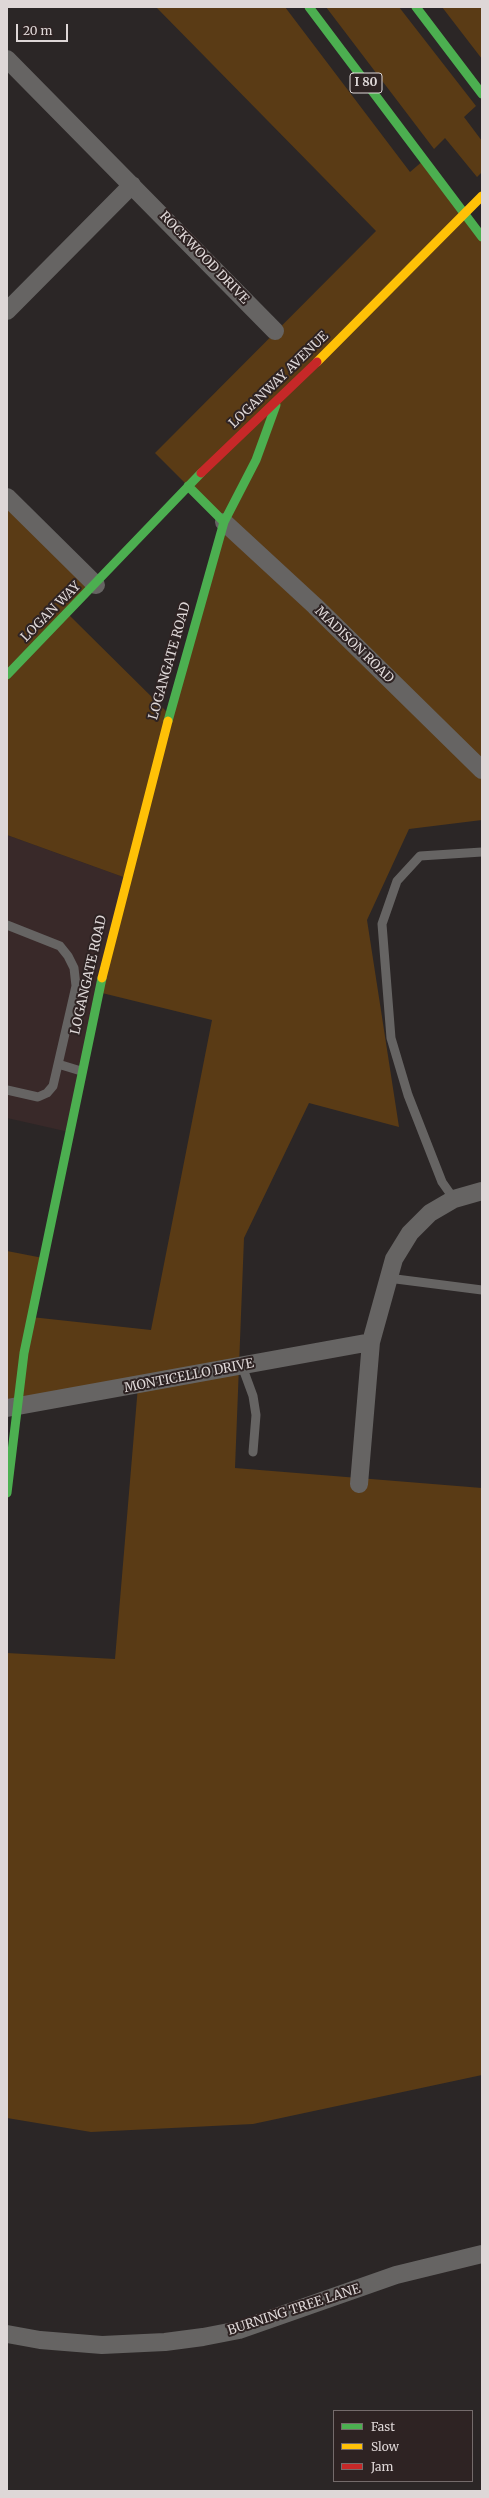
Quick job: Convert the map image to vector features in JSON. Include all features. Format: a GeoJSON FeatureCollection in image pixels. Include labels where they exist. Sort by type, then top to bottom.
{"type":"FeatureCollection","features":[{"type":"Feature","properties":{"kind":"main road","name":"I 80"},"geometry":{"type":"LineString","coordinates":[[309,7],[482,236]]}},
{"type":"Feature","properties":{"kind":"main road"},"geometry":{"type":"LineString","coordinates":[[416,7],[482,94]]}},
{"type":"Feature","properties":{"kind":"main road","name":"LOGANWAY AVENUE"},"geometry":{"type":"LineString","coordinates":[[96,585],[188,486],[278,399],[482,196]]}},
{"type":"Feature","properties":{"kind":"main road","name":"LOGANGATE ROAD"},"geometry":{"type":"LineString","coordinates":[[7,1493],[12,1407],[81,1071],[112,932],[157,758],[224,522],[256,460],[278,399]]}},
{"type":"Feature","properties":{"kind":"main road"},"geometry":{"type":"LineString","coordinates":[[188,486],[224,522]]}},
{"type":"Feature","properties":{"kind":"main road","name":"LOGAN WAY"},"geometry":{"type":"LineString","coordinates":[[7,675],[96,585]]}},
{"type":"Feature","properties":{"kind":"street","name":"ROCKWOOD DRIVE"},"geometry":{"type":"LineString","coordinates":[[7,59],[275,331]]}},
{"type":"Feature","properties":{"kind":"street"},"geometry":{"type":"LineString","coordinates":[[7,311],[132,185]]}},
{"type":"Feature","properties":{"kind":"street"},"geometry":{"type":"LineString","coordinates":[[7,497],[96,585]]}},
{"type":"Feature","properties":{"kind":"street","name":"MADISON ROAD"},"geometry":{"type":"LineString","coordinates":[[224,522],[315,606],[482,770]]}},
{"type":"Feature","properties":{"kind":"street"},"geometry":{"type":"LineString","coordinates":[[359,1484],[371,1342],[394,1259],[410,1232],[430,1213],[454,1199],[482,1191]]}},
{"type":"Feature","properties":{"kind":"street","name":"MONTICELLO DRIVE"},"geometry":{"type":"LineString","coordinates":[[12,1407],[371,1342]]}},
{"type":"Feature","properties":{"kind":"street","name":"BURNING TREE LANE"},"geometry":{"type":"LineString","coordinates":[[7,2334],[40,2340],[102,2345],[165,2342],[203,2337],[239,2330],[396,2275],[482,2254]]}},
{"type":"Feature","properties":{"kind":"lane"},"geometry":{"type":"LineString","coordinates":[[454,1199],[442,1182],[408,1095],[391,1038],[382,924],[397,881],[420,856],[482,852]]}},
{"type":"Feature","properties":{"kind":"lane"},"geometry":{"type":"LineString","coordinates":[[7,925],[60,946],[68,956],[74,968],[76,986],[53,1086],[47,1093],[38,1097],[7,1090]]}},
{"type":"Feature","properties":{"kind":"lane"},"geometry":{"type":"LineString","coordinates":[[58,1064],[81,1071]]}},
{"type":"Feature","properties":{"kind":"lane"},"geometry":{"type":"LineString","coordinates":[[388,1278],[482,1290]]}},
{"type":"Feature","properties":{"kind":"lane"},"geometry":{"type":"LineString","coordinates":[[242,1366],[253,1396],[256,1415],[252,1452]]}},
{"type":"Feature","properties":{"kind":"shaded area"},"geometry":{"type":"Polygon","coordinates":[[[156,7],[285,7],[410,172],[424,160],[482,237],[482,820],[409,829],[367,920],[399,1127],[309,1103],[244,1238],[235,1468],[482,1488],[482,2075],[253,2124],[91,2132],[7,2118],[7,1653],[115,1659],[138,1386],[7,1408],[7,1251],[43,1258],[31,1317],[151,1330],[212,1020],[98,992],[126,878],[7,835],[7,497],[96,585],[68,614],[169,714],[224,522],[155,453],[376,231],[156,7]]]}},
{"type":"Feature","properties":{"kind":"shaded area"},"geometry":{"type":"Polygon","coordinates":[[[326,7],[399,7],[476,106],[464,117],[482,141],[482,172],[477,177],[445,138],[434,149],[326,7]]]}},
{"type":"Feature","properties":{"kind":"shaded area"},"geometry":{"type":"Polygon","coordinates":[[[442,7],[482,7],[482,59],[442,7]]]}},
{"type":"Feature","properties":{"kind":"shaded area"},"geometry":{"type":"Polygon","coordinates":[[[7,835],[126,878],[69,1132],[7,1118],[7,835]]]}},
{"type":"Feature","properties":{"kind":"traffic: fast"},"geometry":{"type":"LineString","coordinates":[[309,7],[482,237]]}},
{"type":"Feature","properties":{"kind":"traffic: fast"},"geometry":{"type":"LineString","coordinates":[[416,7],[482,94]]}},
{"type":"Feature","properties":{"kind":"traffic: fast"},"geometry":{"type":"LineString","coordinates":[[224,522],[256,460],[276,405]]}},
{"type":"Feature","properties":{"kind":"traffic: fast"},"geometry":{"type":"LineString","coordinates":[[7,675],[201,473]]}},
{"type":"Feature","properties":{"kind":"traffic: fast"},"geometry":{"type":"LineString","coordinates":[[168,721],[224,522],[188,486]]}},
{"type":"Feature","properties":{"kind":"traffic: fast"},"geometry":{"type":"LineString","coordinates":[[7,1493],[24,1353],[102,978]]}},
{"type":"Feature","properties":{"kind":"traffic: slow"},"geometry":{"type":"LineString","coordinates":[[317,362],[482,196]]}},
{"type":"Feature","properties":{"kind":"traffic: slow"},"geometry":{"type":"LineString","coordinates":[[102,978],[168,721]]}},
{"type":"Feature","properties":{"kind":"traffic: jam"},"geometry":{"type":"LineString","coordinates":[[201,473],[317,362]]}}]}
